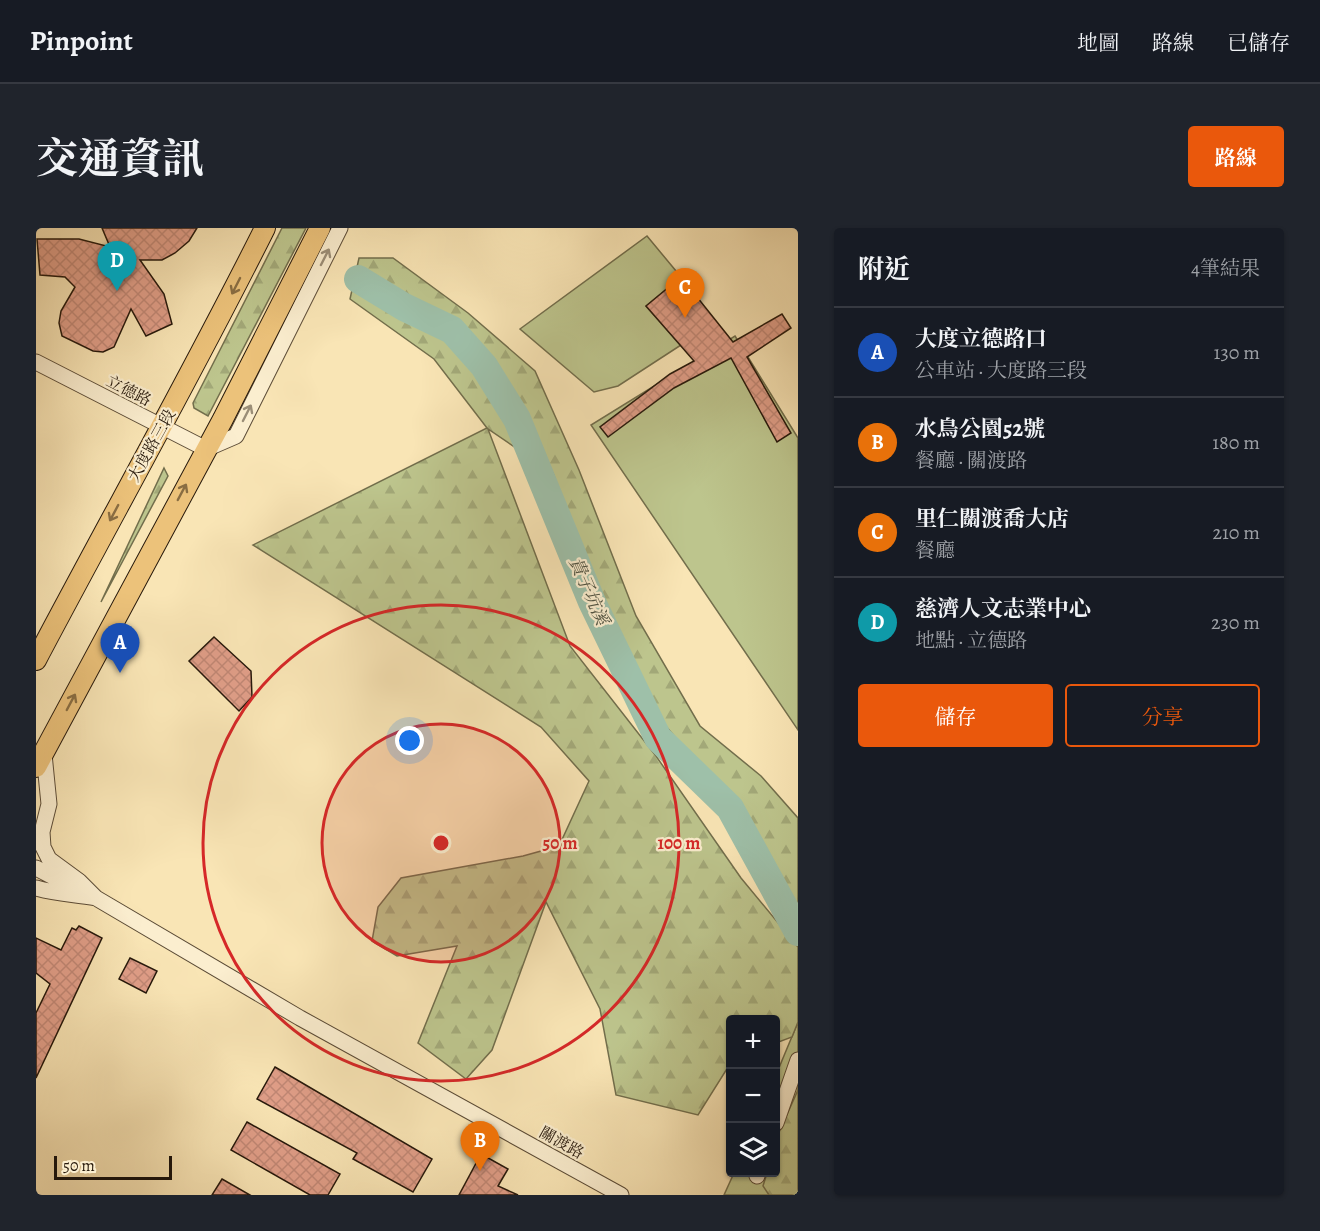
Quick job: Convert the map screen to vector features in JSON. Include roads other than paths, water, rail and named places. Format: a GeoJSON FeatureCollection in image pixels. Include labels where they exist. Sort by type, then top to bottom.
{"type":"FeatureCollection","features":[{"type":"Feature","properties":{"kind":"main road"},"geometry":{"type":"LineString","coordinates":[[40,760],[206,449],[304,280],[320,228]]}},
{"type":"Feature","properties":{"kind":"main road","name":"大度路三段"},"geometry":{"type":"LineString","coordinates":[[36,660],[161,426],[188,381],[263,231]]}},
{"type":"Feature","properties":{"kind":"street"},"geometry":{"type":"LineString","coordinates":[[304,280],[340,228]]}},
{"type":"Feature","properties":{"kind":"street","name":"立德路"},"geometry":{"type":"LineString","coordinates":[[36,362],[206,449]]}},
{"type":"Feature","properties":{"kind":"street"},"geometry":{"type":"LineString","coordinates":[[40,760],[49,804],[42,832],[43,847],[49,859],[79,880],[96,898]]}},
{"type":"Feature","properties":{"kind":"street"},"geometry":{"type":"LineString","coordinates":[[36,868],[63,882],[70,893]]}},
{"type":"Feature","properties":{"kind":"street"},"geometry":{"type":"LineString","coordinates":[[36,888],[55,894],[70,893],[96,898]]}},
{"type":"Feature","properties":{"kind":"street","name":"關渡路"},"geometry":{"type":"LineString","coordinates":[[96,898],[300,1018],[621,1195]]}},
{"type":"Feature","properties":{"kind":"street"},"geometry":{"type":"LineString","coordinates":[[780,1111],[798,1060]]}},
{"type":"Feature","properties":{"kind":"waterway","name":"貴子坑溪"},"geometry":{"type":"LineString","coordinates":[[358,279],[404,307],[452,330],[484,366],[517,419],[592,602],[658,738],[730,808],[798,932]]}},
{"type":"Feature","properties":{"kind":"place","name":"慈濟人文志業中心"},"geometry":{"type":"Point","coordinates":[117,291]}},
{"type":"Feature","properties":{"kind":"place","name":"里仁關渡喬大店"},"geometry":{"type":"Point","coordinates":[685,318]}},
{"type":"Feature","properties":{"kind":"place","name":"大度立德路口"},"geometry":{"type":"Point","coordinates":[120,673]}},
{"type":"Feature","properties":{"kind":"place","name":"水鳥公園52號"},"geometry":{"type":"Point","coordinates":[480,1171]}}]}
